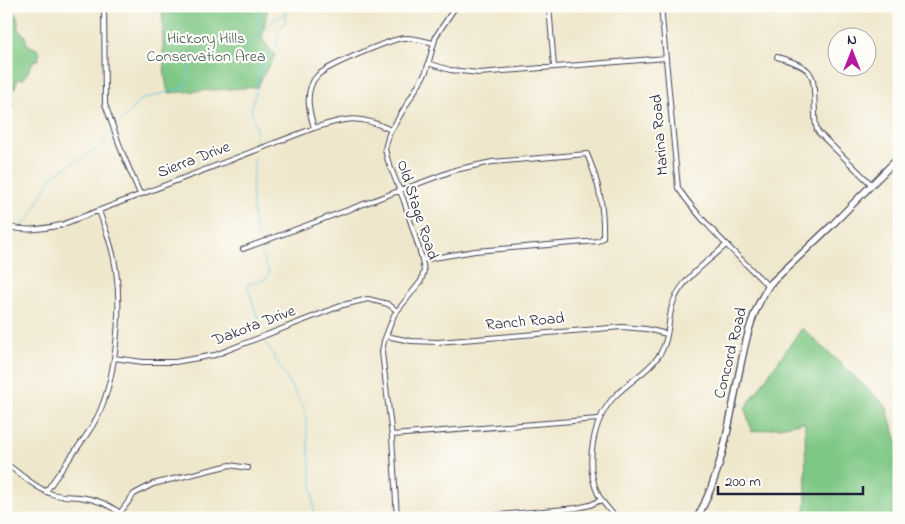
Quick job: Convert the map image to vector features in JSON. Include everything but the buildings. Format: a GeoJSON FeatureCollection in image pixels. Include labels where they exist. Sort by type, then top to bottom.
{"type":"FeatureCollection","features":[{"type":"Feature","properties":{"kind":"main road","name":"Concord Road"},"geometry":{"type":"LineString","coordinates":[[696,518],[717,473],[748,331],[756,308],[768,286],[899,157]]}},
{"type":"Feature","properties":{"kind":"street"},"geometry":{"type":"LineString","coordinates":[[104,6],[105,104],[122,152],[140,194]]}},
{"type":"Feature","properties":{"kind":"street","name":"Old Stage Road"},"geometry":{"type":"LineString","coordinates":[[397,518],[392,434],[382,352],[386,336],[397,311],[421,281],[424,270],[412,226],[388,162],[385,148],[391,130],[426,72],[436,36],[456,6]]}},
{"type":"Feature","properties":{"kind":"street"},"geometry":{"type":"LineString","coordinates":[[549,6],[554,66]]}},
{"type":"Feature","properties":{"kind":"street","name":"Marina Road"},"geometry":{"type":"LineString","coordinates":[[662,6],[678,188],[727,244],[768,286]]}},
{"type":"Feature","properties":{"kind":"street"},"geometry":{"type":"LineString","coordinates":[[314,128],[309,98],[311,85],[318,75],[355,56],[402,38],[413,38],[434,43]]}},
{"type":"Feature","properties":{"kind":"street"},"geometry":{"type":"LineString","coordinates":[[777,57],[802,65],[811,73],[814,88],[815,125],[818,132],[872,185]]}},
{"type":"Feature","properties":{"kind":"street"},"geometry":{"type":"LineString","coordinates":[[428,63],[450,70],[466,72],[666,58]]}},
{"type":"Feature","properties":{"kind":"street"},"geometry":{"type":"LineString","coordinates":[[6,108],[12,104]]}},
{"type":"Feature","properties":{"kind":"street","name":"Sierra Drive"},"geometry":{"type":"LineString","coordinates":[[6,226],[27,230],[45,229],[61,225],[314,128],[348,118],[358,118],[379,124],[391,130]]}},
{"type":"Feature","properties":{"kind":"street"},"geometry":{"type":"LineString","coordinates":[[243,249],[455,170],[492,162],[587,154],[600,190],[603,238],[598,241],[475,251],[422,260]]}},
{"type":"Feature","properties":{"kind":"street"},"geometry":{"type":"LineString","coordinates":[[46,492],[96,421],[104,400],[114,358],[118,308],[116,269],[111,244],[99,211]]}},
{"type":"Feature","properties":{"kind":"street"},"geometry":{"type":"LineString","coordinates":[[616,518],[601,500],[595,486],[592,465],[593,440],[598,418],[612,398],[660,355],[667,334],[672,306],[679,291],[691,277],[727,244]]}},
{"type":"Feature","properties":{"kind":"street","name":"Dakota Drive"},"geometry":{"type":"LineString","coordinates":[[114,358],[143,362],[167,362],[215,355],[343,305],[368,299],[388,304],[397,311]]}},
{"type":"Feature","properties":{"kind":"street","name":"Ranch Road"},"geometry":{"type":"LineString","coordinates":[[386,336],[411,341],[438,342],[622,327],[646,329],[667,334]]}},
{"type":"Feature","properties":{"kind":"street"},"geometry":{"type":"LineString","coordinates":[[392,434],[598,418]]}},
{"type":"Feature","properties":{"kind":"street"},"geometry":{"type":"LineString","coordinates":[[6,464],[46,492],[92,500],[111,508],[126,518]]}},
{"type":"Feature","properties":{"kind":"street"},"geometry":{"type":"LineString","coordinates":[[120,513],[134,494],[152,484],[230,465],[248,468]]}},
{"type":"Feature","properties":{"kind":"street"},"geometry":{"type":"LineString","coordinates":[[467,518],[584,507],[601,500]]}},
{"type":"Feature","properties":{"kind":"green space"},"geometry":{"type":"Polygon","coordinates":[[[6,6],[11,6],[17,16],[19,30],[25,35],[27,44],[40,51],[38,60],[34,60],[24,79],[18,79],[10,100],[6,104],[6,6]]]}},
{"type":"Feature","properties":{"kind":"green space","name":"Hickory Hills Conservation Area"},"geometry":{"type":"Polygon","coordinates":[[[162,6],[268,6],[262,39],[275,55],[258,87],[168,93],[164,61],[162,6]]]}},
{"type":"Feature","properties":{"kind":"green space"},"geometry":{"type":"Polygon","coordinates":[[[802,328],[886,406],[899,448],[899,518],[804,518],[806,503],[805,422],[752,432],[745,408],[802,328]]]}},
{"type":"Feature","properties":{"kind":"waterway"},"geometry":{"type":"LineString","coordinates":[[216,6],[224,8],[228,6]]}},
{"type":"Feature","properties":{"kind":"waterway"},"geometry":{"type":"LineString","coordinates":[[257,6],[260,33]]}},
{"type":"Feature","properties":{"kind":"waterway"},"geometry":{"type":"LineString","coordinates":[[20,227],[29,219],[52,176],[95,150],[140,100],[185,87],[191,62],[243,56],[262,32],[277,18],[294,9],[305,6]]}},
{"type":"Feature","properties":{"kind":"waterway"},"geometry":{"type":"LineString","coordinates":[[255,144],[256,127],[251,109],[257,88],[259,71],[276,47],[279,31],[285,22],[285,14]]}},
{"type":"Feature","properties":{"kind":"waterway"},"geometry":{"type":"LineString","coordinates":[[255,158],[252,197],[257,236]]}},
{"type":"Feature","properties":{"kind":"waterway"},"geometry":{"type":"LineString","coordinates":[[6,239],[17,230]]}},
{"type":"Feature","properties":{"kind":"waterway"},"geometry":{"type":"LineString","coordinates":[[260,249],[269,273],[266,279],[247,285],[262,330]]}},
{"type":"Feature","properties":{"kind":"waterway"},"geometry":{"type":"LineString","coordinates":[[266,343],[305,410],[315,518]]}}]}
